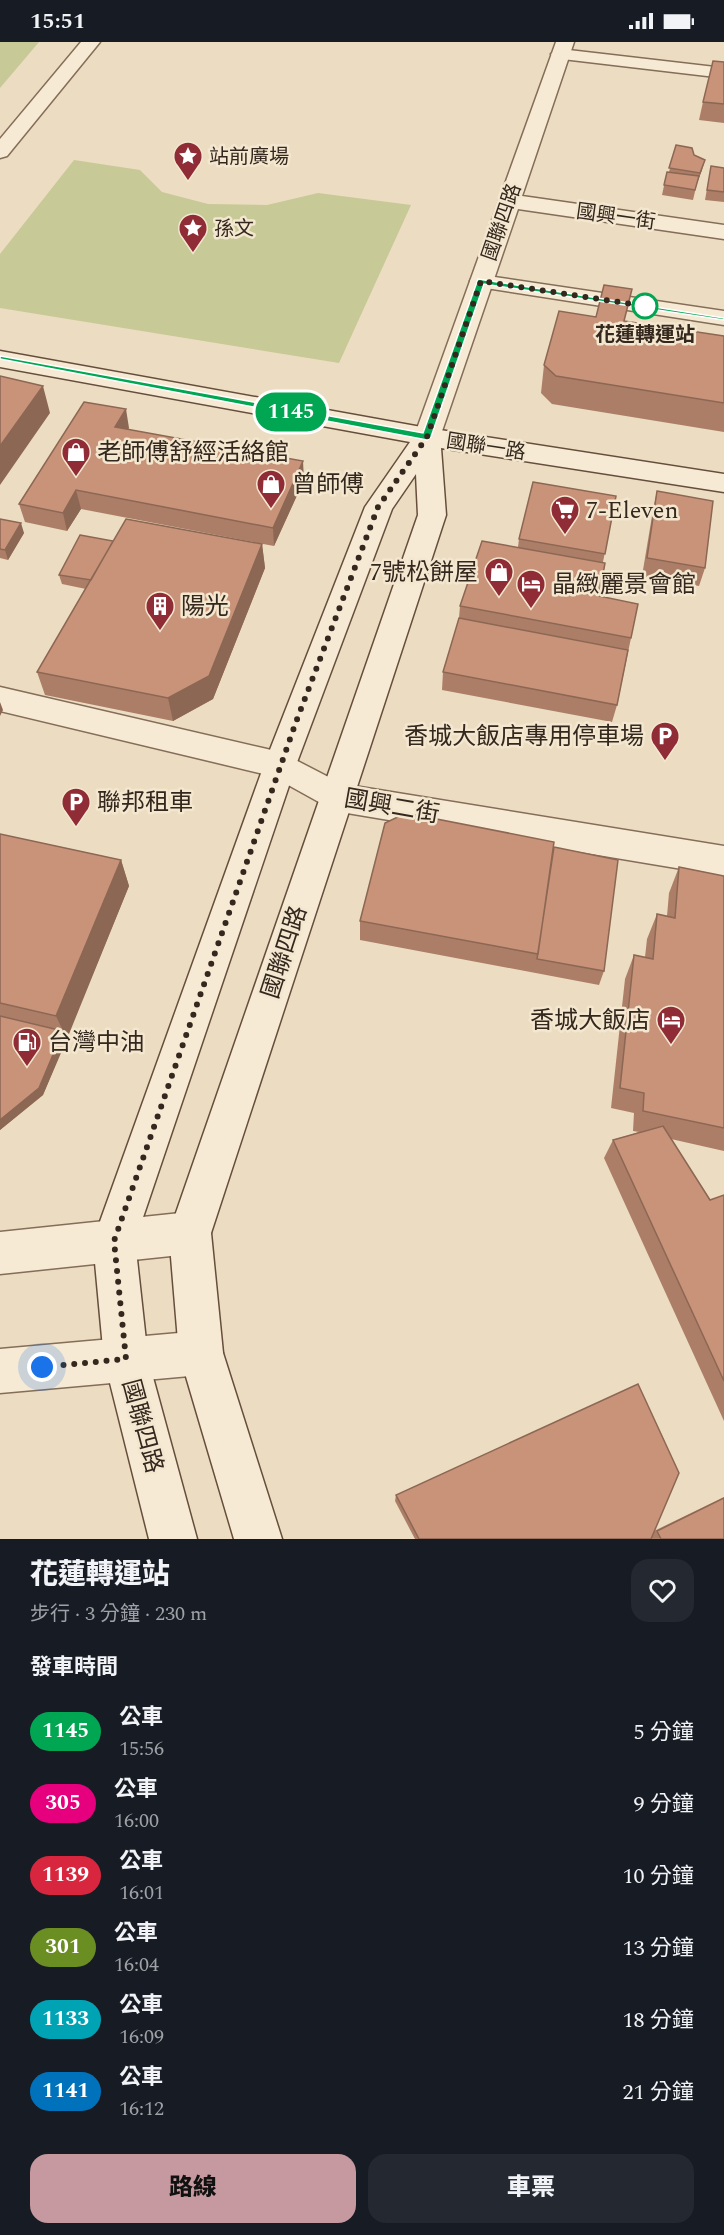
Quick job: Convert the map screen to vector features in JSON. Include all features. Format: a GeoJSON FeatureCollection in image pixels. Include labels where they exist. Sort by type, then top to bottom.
{"type":"FeatureCollection","features":[{"type":"Feature","properties":{"kind":"street"},"geometry":{"type":"LineString","coordinates":[[0,152],[91,42]]}},
{"type":"Feature","properties":{"kind":"street","name":"國聯四路"},"geometry":{"type":"LineString","coordinates":[[173,1539],[126,1359],[114,1241],[280,765],[378,507],[427,437],[562,48]]}},
{"type":"Feature","properties":{"kind":"street","name":"國興一街"},"geometry":{"type":"LineString","coordinates":[[509,201],[724,232]]}},
{"type":"Feature","properties":{"kind":"street","name":"國聯一路"},"geometry":{"type":"LineString","coordinates":[[0,359],[427,437],[724,483]]}},
{"type":"Feature","properties":{"kind":"street","name":"國聯四路"},"geometry":{"type":"LineString","coordinates":[[258,1539],[201,1353],[190,1233],[335,797],[432,515],[427,437]]}},
{"type":"Feature","properties":{"kind":"street","name":"國興二街"},"geometry":{"type":"LineString","coordinates":[[0,699],[280,765],[335,797],[724,861]]}},
{"type":"Feature","properties":{"kind":"street"},"geometry":{"type":"LineString","coordinates":[[0,1253],[190,1233]]}},
{"type":"Feature","properties":{"kind":"street"},"geometry":{"type":"LineString","coordinates":[[0,1371],[201,1353]]}},
{"type":"Feature","properties":{"kind":"lane"},"geometry":{"type":"LineString","coordinates":[[562,48],[724,73]]}},
{"type":"Feature","properties":{"kind":"lane"},"geometry":{"type":"LineString","coordinates":[[481,281],[724,318]]}},
{"type":"Feature","properties":{"kind":"green space"},"geometry":{"type":"Polygon","coordinates":[[[0,42],[39,42],[0,88],[0,42]]]}},
{"type":"Feature","properties":{"kind":"green space"},"geometry":{"type":"Polygon","coordinates":[[[74,160],[140,170],[162,192],[208,204],[267,205],[318,193],[411,205],[339,363],[0,308],[0,254],[74,160]]]}},
{"type":"Feature","properties":{"kind":"building"},"geometry":{"type":"Polygon","coordinates":[[[713,61],[724,62],[724,104],[703,102],[713,61]]]}},
{"type":"Feature","properties":{"kind":"building"},"geometry":{"type":"Polygon","coordinates":[[[676,145],[692,148],[694,155],[705,160],[700,173],[669,168],[676,145]]]}},
{"type":"Feature","properties":{"kind":"building"},"geometry":{"type":"Polygon","coordinates":[[[711,166],[724,168],[724,192],[707,190],[711,166]]]}},
{"type":"Feature","properties":{"kind":"building"},"geometry":{"type":"Polygon","coordinates":[[[667,172],[699,176],[695,190],[664,185],[667,172]]]}},
{"type":"Feature","properties":{"kind":"building"},"geometry":{"type":"Polygon","coordinates":[[[604,285],[632,289],[624,321],[724,336],[724,403],[556,376],[544,365],[559,311],[596,317],[604,285]]]}},
{"type":"Feature","properties":{"kind":"building"},"geometry":{"type":"Polygon","coordinates":[[[0,376],[43,386],[0,446],[0,376]]]}},
{"type":"Feature","properties":{"kind":"building"},"geometry":{"type":"Polygon","coordinates":[[[84,402],[126,409],[115,427],[303,461],[273,528],[76,490],[63,513],[19,504],[84,402]]]}},
{"type":"Feature","properties":{"kind":"building","name":"7-Eleven"},"geometry":{"type":"Polygon","coordinates":[[[533,482],[616,496],[605,554],[519,539],[533,482]]]}},
{"type":"Feature","properties":{"kind":"building"},"geometry":{"type":"Polygon","coordinates":[[[657,491],[713,501],[705,568],[647,558],[657,491]]]}},
{"type":"Feature","properties":{"kind":"building"},"geometry":{"type":"Polygon","coordinates":[[[0,519],[21,523],[5,550],[0,549],[0,519]]]}},
{"type":"Feature","properties":{"kind":"building","name":"陽光"},"geometry":{"type":"Polygon","coordinates":[[[126,519],[262,544],[209,676],[168,698],[37,672],[126,519]]]}},
{"type":"Feature","properties":{"kind":"building"},"geometry":{"type":"Polygon","coordinates":[[[80,535],[113,541],[91,580],[59,575],[80,535]]]}},
{"type":"Feature","properties":{"kind":"building"},"geometry":{"type":"Polygon","coordinates":[[[482,541],[605,563],[599,596],[638,604],[631,638],[460,606],[482,541]]]}},
{"type":"Feature","properties":{"kind":"building"},"geometry":{"type":"Polygon","coordinates":[[[459,618],[628,650],[617,705],[443,672],[459,618]]]}},
{"type":"Feature","properties":{"kind":"building"},"geometry":{"type":"Polygon","coordinates":[[[406,813],[554,842],[538,954],[360,921],[385,823],[406,813]]]}},
{"type":"Feature","properties":{"kind":"building"},"geometry":{"type":"Polygon","coordinates":[[[0,834],[121,860],[56,1016],[0,1003],[0,834]]]}},
{"type":"Feature","properties":{"kind":"building"},"geometry":{"type":"Polygon","coordinates":[[[554,847],[618,860],[604,971],[537,959],[554,847]]]}},
{"type":"Feature","properties":{"kind":"building","name":"香城大飯店"},"geometry":{"type":"Polygon","coordinates":[[[679,867],[724,876],[724,1128],[643,1111],[644,1093],[620,1088],[634,955],[653,959],[657,914],[675,918],[679,867]]]}},
{"type":"Feature","properties":{"kind":"building","name":"台灣中油"},"geometry":{"type":"Polygon","coordinates":[[[0,1016],[63,1031],[39,1088],[0,1120],[0,1016]]]}},
{"type":"Feature","properties":{"kind":"building"},"geometry":{"type":"Polygon","coordinates":[[[663,1126],[710,1200],[724,1195],[724,1381],[613,1140],[663,1126]]]}},
{"type":"Feature","properties":{"kind":"building"},"geometry":{"type":"Polygon","coordinates":[[[638,1384],[679,1473],[651,1539],[419,1539],[396,1495],[638,1384]]]}},
{"type":"Feature","properties":{"kind":"building"},"geometry":{"type":"Polygon","coordinates":[[[724,1498],[724,1539],[661,1539],[657,1531],[724,1498]]]}},
{"type":"Feature","properties":{"kind":"bus line","name":"1145"},"geometry":{"type":"LineString","coordinates":[[0,359],[427,437],[481,281],[724,318]]}},
{"type":"Feature","properties":{"kind":"place","name":"站前廣場"},"geometry":{"type":"Point","coordinates":[188,182]}},
{"type":"Feature","properties":{"kind":"place","name":"孫文"},"geometry":{"type":"Point","coordinates":[193,254]}},
{"type":"Feature","properties":{"kind":"place","name":"花蓮轉運站"},"geometry":{"type":"Point","coordinates":[645,306]}},
{"type":"Feature","properties":{"kind":"place","name":"老師傅舒經活絡館"},"geometry":{"type":"Point","coordinates":[76,478]}},
{"type":"Feature","properties":{"kind":"place","name":"曾師傅"},"geometry":{"type":"Point","coordinates":[271,510]}},
{"type":"Feature","properties":{"kind":"place","name":"7-Eleven"},"geometry":{"type":"Point","coordinates":[565,536]}},
{"type":"Feature","properties":{"kind":"place","name":"7號松餅屋"},"geometry":{"type":"Point","coordinates":[499,598]}},
{"type":"Feature","properties":{"kind":"place","name":"晶緻麗景會館"},"geometry":{"type":"Point","coordinates":[531,610]}},
{"type":"Feature","properties":{"kind":"place","name":"陽光"},"geometry":{"type":"Point","coordinates":[160,632]}},
{"type":"Feature","properties":{"kind":"place","name":"香城大飯店專用停車場"},"geometry":{"type":"Point","coordinates":[665,762]}},
{"type":"Feature","properties":{"kind":"place","name":"聯邦租車"},"geometry":{"type":"Point","coordinates":[76,828]}},
{"type":"Feature","properties":{"kind":"place","name":"香城大飯店"},"geometry":{"type":"Point","coordinates":[671,1046]}},
{"type":"Feature","properties":{"kind":"place","name":"台灣中油"},"geometry":{"type":"Point","coordinates":[27,1068]}},
{"type":"Feature","properties":{"kind":"route"},"geometry":{"type":"LineString","coordinates":[[42,1367],[126,1359],[114,1241],[272,786],[378,507],[427,437],[481,281],[645,306]]}}]}
